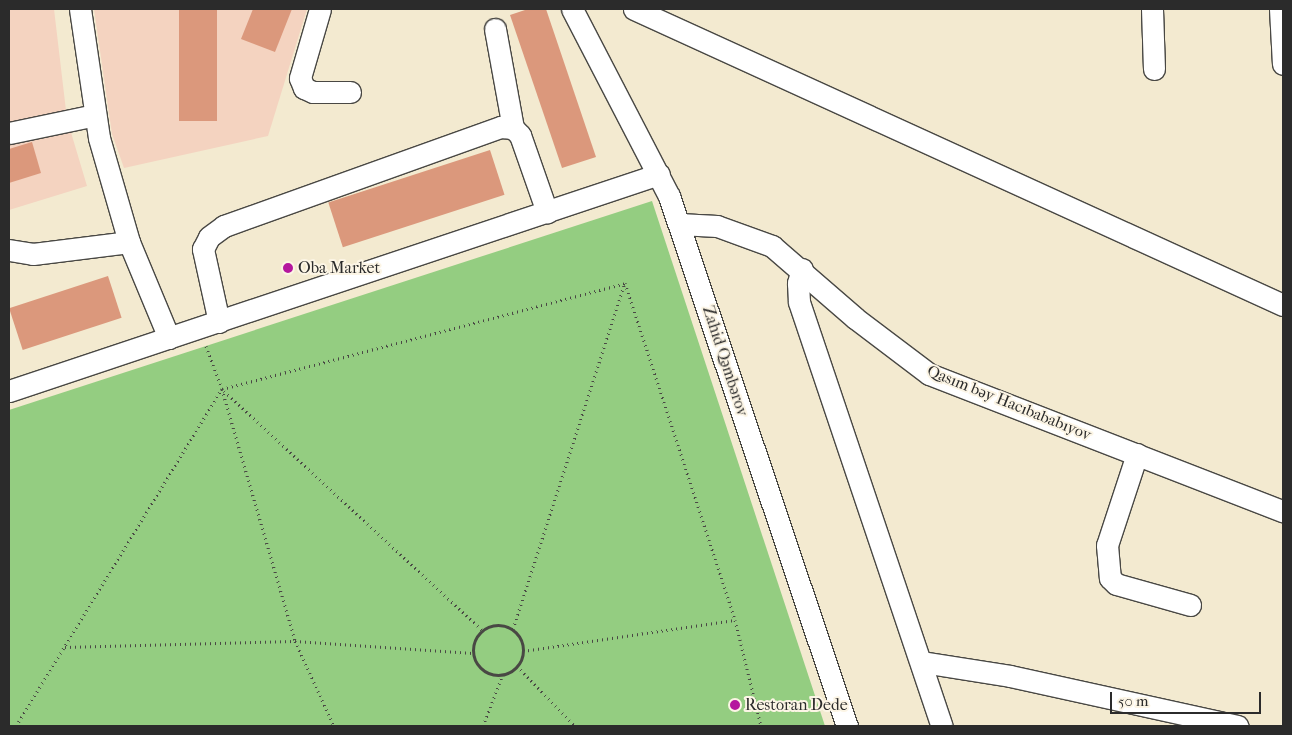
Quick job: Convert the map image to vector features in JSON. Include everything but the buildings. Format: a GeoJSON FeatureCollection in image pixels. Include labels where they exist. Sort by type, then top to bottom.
{"type":"FeatureCollection","features":[{"type":"Feature","properties":{"kind":"street"},"geometry":{"type":"LineString","coordinates":[[80,9],[95,115],[129,242],[169,338]]}},
{"type":"Feature","properties":{"kind":"street"},"geometry":{"type":"LineString","coordinates":[[320,9],[300,78],[304,88],[313,92],[350,92]]}},
{"type":"Feature","properties":{"kind":"street","name":"Zahid Qəmbərov"},"geometry":{"type":"LineString","coordinates":[[572,9],[659,174],[679,224],[847,726]]}},
{"type":"Feature","properties":{"kind":"street"},"geometry":{"type":"LineString","coordinates":[[634,9],[1283,305]]}},
{"type":"Feature","properties":{"kind":"street"},"geometry":{"type":"LineString","coordinates":[[1152,9],[1154,69]]}},
{"type":"Feature","properties":{"kind":"street"},"geometry":{"type":"LineString","coordinates":[[1280,9],[1283,64]]}},
{"type":"Feature","properties":{"kind":"street"},"geometry":{"type":"LineString","coordinates":[[495,29],[513,128]]}},
{"type":"Feature","properties":{"kind":"street"},"geometry":{"type":"LineString","coordinates":[[9,133],[95,115]]}},
{"type":"Feature","properties":{"kind":"street"},"geometry":{"type":"LineString","coordinates":[[209,325],[203,249],[209,237],[224,226],[501,127],[513,128],[520,134],[547,212]]}},
{"type":"Feature","properties":{"kind":"street"},"geometry":{"type":"LineString","coordinates":[[9,391],[659,174]]}},
{"type":"Feature","properties":{"kind":"street","name":"Qasım bəy Hacıbababıyov"},"geometry":{"type":"LineString","coordinates":[[679,224],[717,226],[772,246],[802,269],[855,318],[929,374],[1283,511]]}},
{"type":"Feature","properties":{"kind":"street"},"geometry":{"type":"LineString","coordinates":[[9,250],[33,254],[129,242]]}},
{"type":"Feature","properties":{"kind":"street"},"geometry":{"type":"LineString","coordinates":[[802,269],[798,283],[799,302],[922,662],[942,726]]}},
{"type":"Feature","properties":{"kind":"street"},"geometry":{"type":"LineString","coordinates":[[1137,454],[1107,545],[1110,578],[1116,584],[1190,605]]}},
{"type":"Feature","properties":{"kind":"street"},"geometry":{"type":"LineString","coordinates":[[922,662],[1010,676],[1216,724],[1238,726]]}},
{"type":"Feature","properties":{"kind":"path"},"geometry":{"type":"LineString","coordinates":[[16,726],[222,390],[625,283]]}},
{"type":"Feature","properties":{"kind":"path"},"geometry":{"type":"LineString","coordinates":[[625,283],[735,620],[761,726]]}},
{"type":"Feature","properties":{"kind":"path"},"geometry":{"type":"LineString","coordinates":[[513,629],[625,283]]}},
{"type":"Feature","properties":{"kind":"path"},"geometry":{"type":"LineString","coordinates":[[209,325],[222,390],[295,641],[334,726]]}},
{"type":"Feature","properties":{"kind":"path"},"geometry":{"type":"LineString","coordinates":[[222,390],[482,630]]}},
{"type":"Feature","properties":{"kind":"path"},"geometry":{"type":"LineString","coordinates":[[523,651],[735,620]]}},
{"type":"Feature","properties":{"kind":"path"},"geometry":{"type":"LineString","coordinates":[[497,624],[513,629],[519,635],[523,651],[517,666],[503,674],[487,672],[480,667],[473,653],[476,636],[482,630],[497,624]]}},
{"type":"Feature","properties":{"kind":"path"},"geometry":{"type":"LineString","coordinates":[[65,647],[295,641],[473,653]]}},
{"type":"Feature","properties":{"kind":"path"},"geometry":{"type":"LineString","coordinates":[[517,666],[575,726]]}},
{"type":"Feature","properties":{"kind":"path"},"geometry":{"type":"LineString","coordinates":[[483,726],[503,674]]}},
{"type":"Feature","properties":{"kind":"shaded area"},"geometry":{"type":"Polygon","coordinates":[[[9,9],[54,9],[67,119],[87,186],[9,210],[9,9]]]}},
{"type":"Feature","properties":{"kind":"shaded area"},"geometry":{"type":"Polygon","coordinates":[[[94,9],[307,9],[268,136],[124,168],[112,134],[94,9]]]}},
{"type":"Feature","properties":{"kind":"green space"},"geometry":{"type":"Polygon","coordinates":[[[652,201],[825,726],[9,726],[9,410],[652,201]]]}},
{"type":"Feature","properties":{"kind":"place","name":"Oba Market"},"geometry":{"type":"Point","coordinates":[288,268]}},
{"type":"Feature","properties":{"kind":"place","name":"Restoran Dede"},"geometry":{"type":"Point","coordinates":[735,705]}}]}
